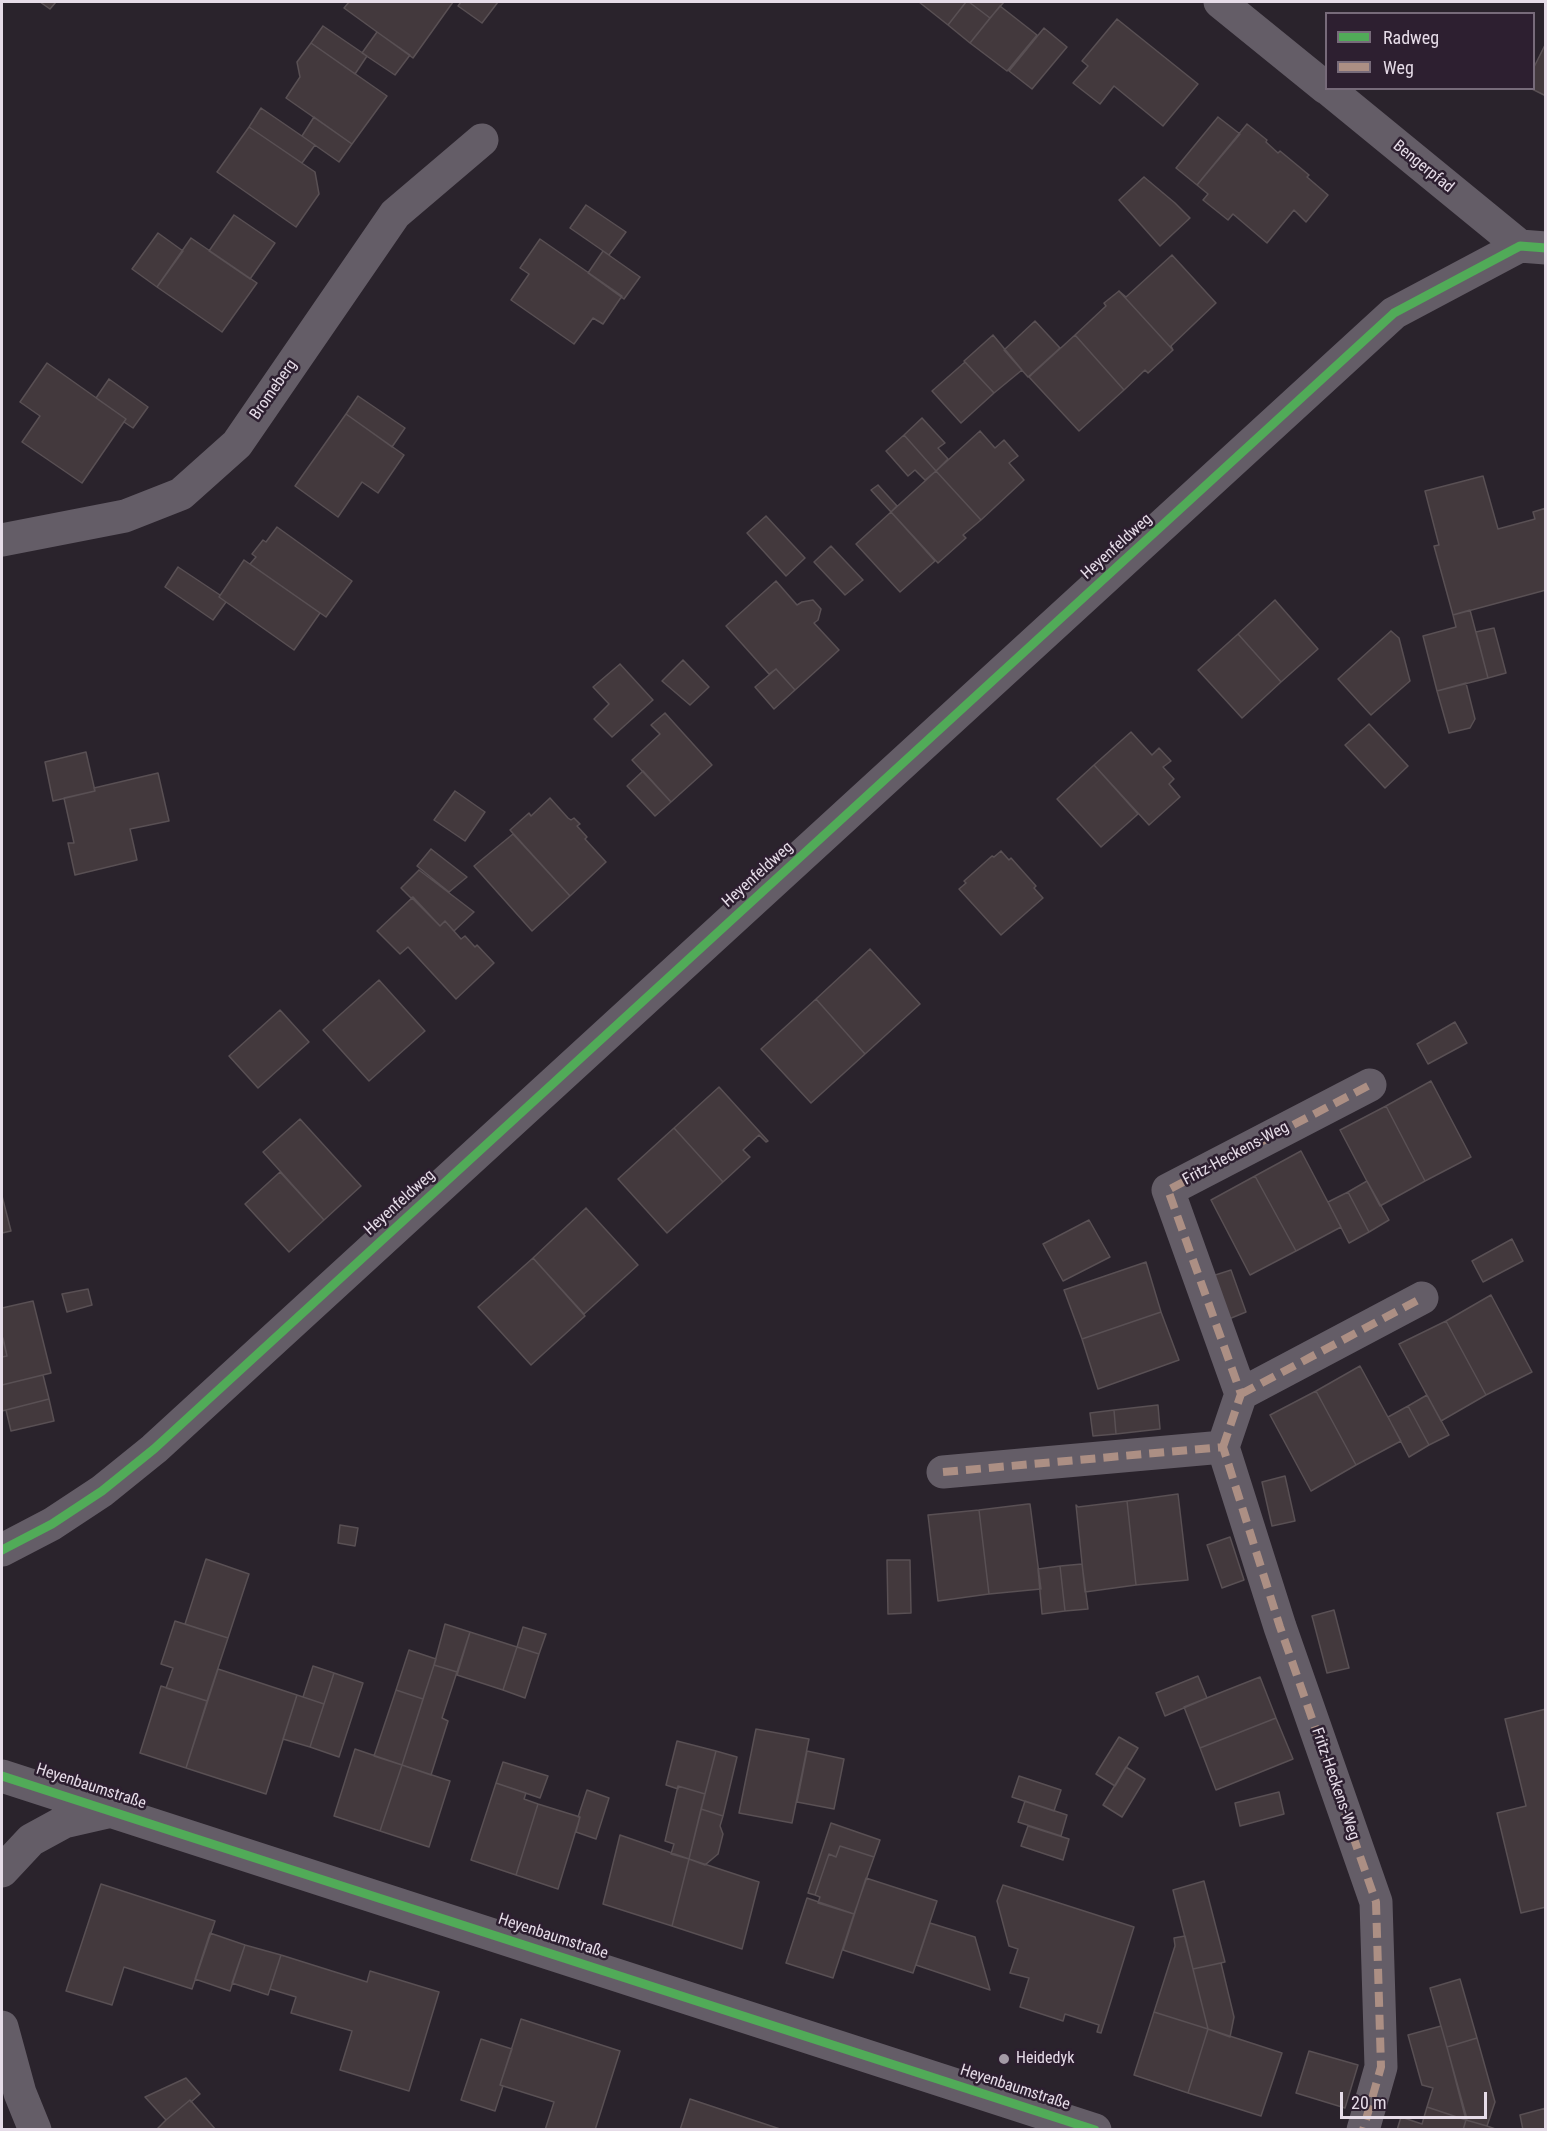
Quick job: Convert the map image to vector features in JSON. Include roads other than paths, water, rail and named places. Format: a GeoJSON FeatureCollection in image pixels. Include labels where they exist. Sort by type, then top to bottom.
{"type":"FeatureCollection","features":[{"type":"Feature","properties":{"kind":"street","name":"Bengerpfad"},"geometry":{"type":"LineString","coordinates":[[1220,2],[1325,86]]}},
{"type":"Feature","properties":{"kind":"street","name":"Bengerpfad"},"geometry":{"type":"LineString","coordinates":[[1330,90],[1533,247]]}},
{"type":"Feature","properties":{"kind":"street","name":"Bromeberg"},"geometry":{"type":"LineString","coordinates":[[2,540],[125,516],[181,494],[237,444],[395,214],[482,141]]}},
{"type":"Feature","properties":{"kind":"street","name":"Heyenfeldweg"},"geometry":{"type":"LineString","coordinates":[[2,1550],[52,1524],[102,1491],[154,1449],[1394,313],[1533,247]]}},
{"type":"Feature","properties":{"kind":"street","name":"Fritz-Heckens-Weg"},"geometry":{"type":"LineString","coordinates":[[1241,1395],[1168,1190],[1370,1085]]}},
{"type":"Feature","properties":{"kind":"street"},"geometry":{"type":"LineString","coordinates":[[943,1472],[1223,1447],[1241,1395],[1422,1298]]}},
{"type":"Feature","properties":{"kind":"street","name":"Fritz-Heckens-Weg"},"geometry":{"type":"LineString","coordinates":[[1223,1447],[1280,1627],[1376,1902],[1381,2067],[1362,2130]]}},
{"type":"Feature","properties":{"kind":"street","name":"Heyenbaumstraße"},"geometry":{"type":"LineString","coordinates":[[2,1776],[1095,2130]]}},
{"type":"Feature","properties":{"kind":"street"},"geometry":{"type":"LineString","coordinates":[[2,1871],[31,1840],[64,1822],[115,1811]]}},
{"type":"Feature","properties":{"kind":"street"},"geometry":{"type":"LineString","coordinates":[[2,2027],[20,2092],[34,2130]]}},
{"type":"Feature","properties":{"kind":"place","name":"Heidedyk"},"geometry":{"type":"Point","coordinates":[1004,2059]}}]}
